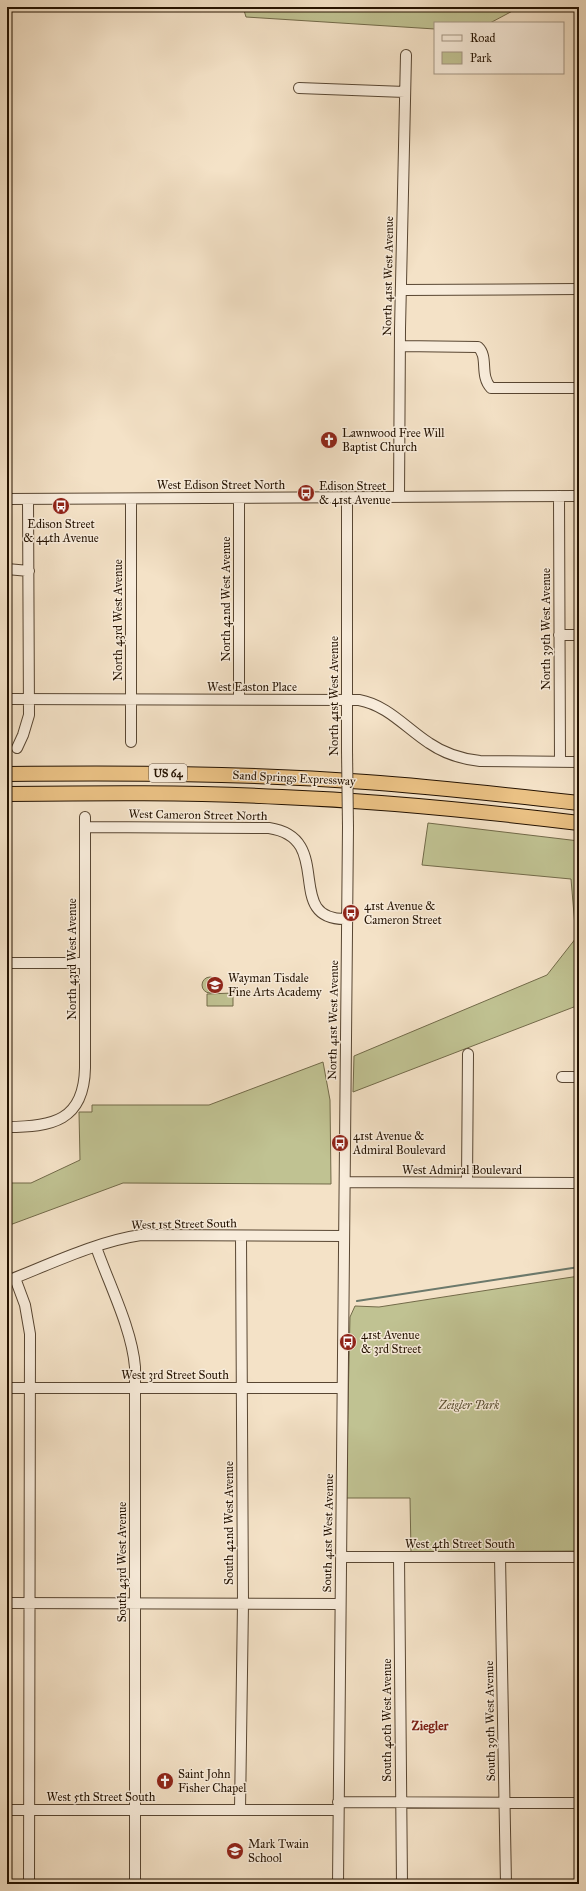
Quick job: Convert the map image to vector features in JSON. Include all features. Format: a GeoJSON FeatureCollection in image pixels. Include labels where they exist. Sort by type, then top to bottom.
{"type":"FeatureCollection","features":[{"type":"Feature","properties":{"kind":"highway","name":"Sand Springs Expressway"},"geometry":{"type":"LineString","coordinates":[[7,774],[161,773],[302,778],[429,787],[579,803]]}},
{"type":"Feature","properties":{"kind":"highway","name":"Sand Springs Expressway"},"geometry":{"type":"LineString","coordinates":[[7,794],[202,794],[282,797],[394,804],[579,823]]}},
{"type":"Feature","properties":{"kind":"street","name":"North 41st West Avenue"},"geometry":{"type":"LineString","coordinates":[[399,497],[400,346],[406,55]]}},
{"type":"Feature","properties":{"kind":"street"},"geometry":{"type":"LineString","coordinates":[[299,88],[405,92]]}},
{"type":"Feature","properties":{"kind":"street"},"geometry":{"type":"LineString","coordinates":[[401,290],[579,289]]}},
{"type":"Feature","properties":{"kind":"street"},"geometry":{"type":"LineString","coordinates":[[400,346],[478,347],[482,354],[484,377],[491,388],[579,388]]}},
{"type":"Feature","properties":{"kind":"street","name":"North 39th West Avenue"},"geometry":{"type":"LineString","coordinates":[[559,496],[560,762]]}},
{"type":"Feature","properties":{"kind":"street","name":"West Edison Street North"},"geometry":{"type":"LineString","coordinates":[[7,499],[579,496]]}},
{"type":"Feature","properties":{"kind":"street","name":"North 42nd West Avenue"},"geometry":{"type":"LineString","coordinates":[[239,498],[239,700]]}},
{"type":"Feature","properties":{"kind":"street","name":"North 41st West Avenue"},"geometry":{"type":"LineString","coordinates":[[345,1182],[348,827],[347,498]]}},
{"type":"Feature","properties":{"kind":"street"},"geometry":{"type":"LineString","coordinates":[[16,748],[23,735],[27,722],[29,699],[28,499]]}},
{"type":"Feature","properties":{"kind":"street","name":"North 43rd West Avenue"},"geometry":{"type":"LineString","coordinates":[[131,499],[131,742]]}},
{"type":"Feature","properties":{"kind":"street"},"geometry":{"type":"LineString","coordinates":[[7,569],[29,570]]}},
{"type":"Feature","properties":{"kind":"street"},"geometry":{"type":"LineString","coordinates":[[559,635],[579,635]]}},
{"type":"Feature","properties":{"kind":"street","name":"West Easton Place"},"geometry":{"type":"LineString","coordinates":[[7,699],[366,701],[378,706],[437,748],[464,759],[480,761],[579,762]]}},
{"type":"Feature","properties":{"kind":"street","name":"North 43rd West Avenue"},"geometry":{"type":"LineString","coordinates":[[7,1127],[36,1127],[48,1124],[66,1114],[79,1101],[85,1080],[85,822]]}},
{"type":"Feature","properties":{"kind":"street","name":"West Cameron Street North"},"geometry":{"type":"LineString","coordinates":[[85,822],[269,828],[285,831],[296,839],[304,851],[310,890],[316,905],[326,915],[334,919],[347,919]]}},
{"type":"Feature","properties":{"kind":"street"},"geometry":{"type":"LineString","coordinates":[[7,963],[85,963]]}},
{"type":"Feature","properties":{"kind":"street"},"geometry":{"type":"LineString","coordinates":[[467,1182],[468,1054]]}},
{"type":"Feature","properties":{"kind":"street"},"geometry":{"type":"LineString","coordinates":[[562,1077],[579,1077]]}},
{"type":"Feature","properties":{"kind":"street","name":"West Admiral Boulevard"},"geometry":{"type":"LineString","coordinates":[[345,1182],[579,1183]]}},
{"type":"Feature","properties":{"kind":"street","name":"South 41st West Avenue"},"geometry":{"type":"LineString","coordinates":[[338,1884],[340,1557],[345,1182]]}},
{"type":"Feature","properties":{"kind":"street","name":"West 1st Street South"},"geometry":{"type":"LineString","coordinates":[[11,1279],[96,1247],[118,1240],[141,1236],[344,1236]]}},
{"type":"Feature","properties":{"kind":"street","name":"South 42nd West Avenue"},"geometry":{"type":"LineString","coordinates":[[240,1810],[242,1603],[241,1236]]}},
{"type":"Feature","properties":{"kind":"street","name":"South 43rd West Avenue"},"geometry":{"type":"LineString","coordinates":[[96,1247],[134,1357],[135,1884]]}},
{"type":"Feature","properties":{"kind":"street"},"geometry":{"type":"LineString","coordinates":[[11,1279],[28,1319],[30,1388],[29,1884]]}},
{"type":"Feature","properties":{"kind":"street","name":"West 3rd Street South"},"geometry":{"type":"LineString","coordinates":[[7,1388],[342,1388]]}},
{"type":"Feature","properties":{"kind":"street","name":"West 4th Street South"},"geometry":{"type":"LineString","coordinates":[[340,1557],[579,1557]]}},
{"type":"Feature","properties":{"kind":"street","name":"South 40th West Avenue"},"geometry":{"type":"LineString","coordinates":[[399,1557],[400,1802],[402,1884]]}},
{"type":"Feature","properties":{"kind":"street","name":"South 39th West Avenue"},"geometry":{"type":"LineString","coordinates":[[500,1557],[506,1884]]}},
{"type":"Feature","properties":{"kind":"street"},"geometry":{"type":"LineString","coordinates":[[7,1602],[340,1604]]}},
{"type":"Feature","properties":{"kind":"street","name":"West 5th Street South"},"geometry":{"type":"LineString","coordinates":[[7,1810],[240,1810],[400,1802],[579,1803]]}},
{"type":"Feature","properties":{"kind":"green space"},"geometry":{"type":"Polygon","coordinates":[[[243,7],[520,7],[492,22],[434,22],[434,29],[246,17],[243,7]]]}},
{"type":"Feature","properties":{"kind":"green space"},"geometry":{"type":"Polygon","coordinates":[[[428,823],[579,841],[579,1005],[353,1092],[354,1056],[547,975],[576,938],[571,879],[422,865],[428,823]]]}},
{"type":"Feature","properties":{"kind":"green space"},"geometry":{"type":"Polygon","coordinates":[[[210,977],[216,979],[218,985],[216,991],[210,993],[204,991],[202,985],[204,979],[210,977]]]}},
{"type":"Feature","properties":{"kind":"green space"},"geometry":{"type":"Polygon","coordinates":[[[233,993],[233,1006],[207,1006],[207,994],[233,993]]]}},
{"type":"Feature","properties":{"kind":"green space"},"geometry":{"type":"Polygon","coordinates":[[[323,1062],[330,1100],[331,1184],[123,1183],[7,1226],[7,1183],[31,1183],[80,1160],[79,1112],[92,1112],[92,1105],[209,1105],[323,1062]]]}},
{"type":"Feature","properties":{"kind":"green space","name":"Zeigler Park"},"geometry":{"type":"Polygon","coordinates":[[[579,1276],[579,1551],[411,1552],[410,1498],[346,1498],[350,1317],[355,1306],[379,1307],[579,1276]]]}},
{"type":"Feature","properties":{"kind":"waterway"},"geometry":{"type":"LineString","coordinates":[[357,1301],[579,1267]]}},
{"type":"Feature","properties":{"kind":"place","name":"Lawnwood Free Will Baptist Church"},"geometry":{"type":"Point","coordinates":[329,440]}},
{"type":"Feature","properties":{"kind":"place","name":"Edison Street & 41st Avenue"},"geometry":{"type":"Point","coordinates":[306,493]}},
{"type":"Feature","properties":{"kind":"place","name":"Edison Street & 44th Avenue"},"geometry":{"type":"Point","coordinates":[61,506]}},
{"type":"Feature","properties":{"kind":"place","name":"41st Avenue & Cameron Street"},"geometry":{"type":"Point","coordinates":[351,913]}},
{"type":"Feature","properties":{"kind":"place","name":"Wayman Tisdale Fine Arts Academy"},"geometry":{"type":"Point","coordinates":[215,985]}},
{"type":"Feature","properties":{"kind":"place","name":"41st Avenue & Admiral Boulevard"},"geometry":{"type":"Point","coordinates":[340,1143]}},
{"type":"Feature","properties":{"kind":"place","name":"41st Avenue & 3rd Street"},"geometry":{"type":"Point","coordinates":[348,1342]}},
{"type":"Feature","properties":{"kind":"place","name":"Saint John Fisher Chapel"},"geometry":{"type":"Point","coordinates":[165,1781]}},
{"type":"Feature","properties":{"kind":"place","name":"Mark Twain School"},"geometry":{"type":"Point","coordinates":[235,1851]}},
{"type":"Feature","properties":{"kind":"district","name":"Ziegler"},"geometry":{"type":"Point","coordinates":[430,1725]}}]}
